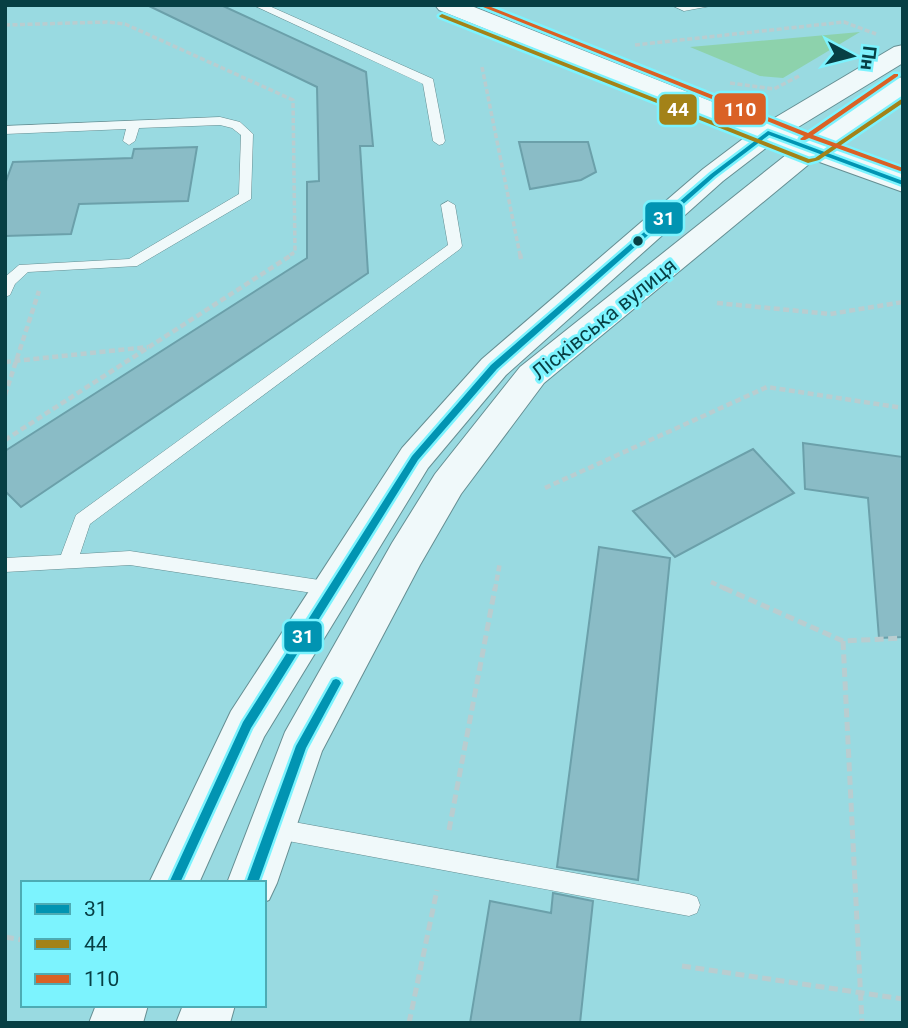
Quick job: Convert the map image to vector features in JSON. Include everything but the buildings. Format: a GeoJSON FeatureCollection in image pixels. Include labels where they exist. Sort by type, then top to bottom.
{"type":"FeatureCollection","features":[{"type":"Feature","properties":{"kind":"street"},"geometry":{"type":"LineString","coordinates":[[447,5],[768,133],[903,183]]}},
{"type":"Feature","properties":{"kind":"street","name":"Лісківська вулиця"},"geometry":{"type":"LineString","coordinates":[[175,881],[247,725],[415,458],[494,367],[713,175],[768,133],[903,52]]}},
{"type":"Feature","properties":{"kind":"street","name":"Лісківська вулиця"},"geometry":{"type":"LineString","coordinates":[[253,881],[301,746],[406,554],[448,484],[532,375],[757,195],[810,149],[903,85]]}},
{"type":"Feature","properties":{"kind":"lane"},"geometry":{"type":"LineString","coordinates":[[258,5],[429,82],[439,141]]}},
{"type":"Feature","properties":{"kind":"lane"},"geometry":{"type":"LineString","coordinates":[[676,5],[684,8],[711,5]]}},
{"type":"Feature","properties":{"kind":"lane"},"geometry":{"type":"LineString","coordinates":[[5,130],[220,121],[236,125],[247,134],[246,196],[132,263],[24,268],[6,285]]}},
{"type":"Feature","properties":{"kind":"lane"},"geometry":{"type":"LineString","coordinates":[[129,141],[134,124]]}},
{"type":"Feature","properties":{"kind":"lane"},"geometry":{"type":"LineString","coordinates":[[68,562],[82,520],[455,246],[448,205]]}},
{"type":"Feature","properties":{"kind":"lane"},"geometry":{"type":"LineString","coordinates":[[5,565],[131,558],[332,589]]}},
{"type":"Feature","properties":{"kind":"lane"},"geometry":{"type":"LineString","coordinates":[[272,828],[689,905]]}},
{"type":"Feature","properties":{"kind":"path"},"geometry":{"type":"LineString","coordinates":[[5,25],[107,22],[125,24],[146,31],[293,100],[295,252],[5,440]]}},
{"type":"Feature","properties":{"kind":"path"},"geometry":{"type":"LineString","coordinates":[[647,50],[635,45],[844,22],[878,35],[867,41]]}},
{"type":"Feature","properties":{"kind":"path"},"geometry":{"type":"LineString","coordinates":[[482,67],[521,259]]}},
{"type":"Feature","properties":{"kind":"path"},"geometry":{"type":"LineString","coordinates":[[720,79],[732,84],[775,89],[809,71]]}},
{"type":"Feature","properties":{"kind":"path"},"geometry":{"type":"LineString","coordinates":[[5,395],[47,267]]}},
{"type":"Feature","properties":{"kind":"path"},"geometry":{"type":"LineString","coordinates":[[717,303],[830,314],[903,302]]}},
{"type":"Feature","properties":{"kind":"path"},"geometry":{"type":"LineString","coordinates":[[5,362],[148,347]]}},
{"type":"Feature","properties":{"kind":"path"},"geometry":{"type":"LineString","coordinates":[[545,488],[767,387],[903,408]]}},
{"type":"Feature","properties":{"kind":"path"},"geometry":{"type":"LineString","coordinates":[[409,1023],[500,562]]}},
{"type":"Feature","properties":{"kind":"path"},"geometry":{"type":"LineString","coordinates":[[711,582],[842,641],[903,638]]}},
{"type":"Feature","properties":{"kind":"path"},"geometry":{"type":"LineString","coordinates":[[842,641],[862,1023]]}},
{"type":"Feature","properties":{"kind":"path"},"geometry":{"type":"LineString","coordinates":[[682,966],[903,999]]}},
{"type":"Feature","properties":{"kind":"green space"},"geometry":{"type":"Polygon","coordinates":[[[860,32],[783,78],[760,76],[690,47],[860,32]]]}},
{"type":"Feature","properties":{"kind":"transit line","name":"110"},"geometry":{"type":"LineString","coordinates":[[481,5],[772,122],[903,170]]}},
{"type":"Feature","properties":{"kind":"transit line","name":"44"},"geometry":{"type":"LineString","coordinates":[[442,16],[808,161],[817,159],[903,100]]}},
{"type":"Feature","properties":{"kind":"transit line","name":"110"},"geometry":{"type":"LineString","coordinates":[[803,139],[896,75]]}},
{"type":"Feature","properties":{"kind":"transit line","name":"31"},"geometry":{"type":"LineString","coordinates":[[175,881],[247,725],[415,458],[494,367],[713,175],[768,133],[903,183]]}},
{"type":"Feature","properties":{"kind":"transit line","name":"31"},"geometry":{"type":"LineString","coordinates":[[253,881],[301,746],[336,683]]}}]}
